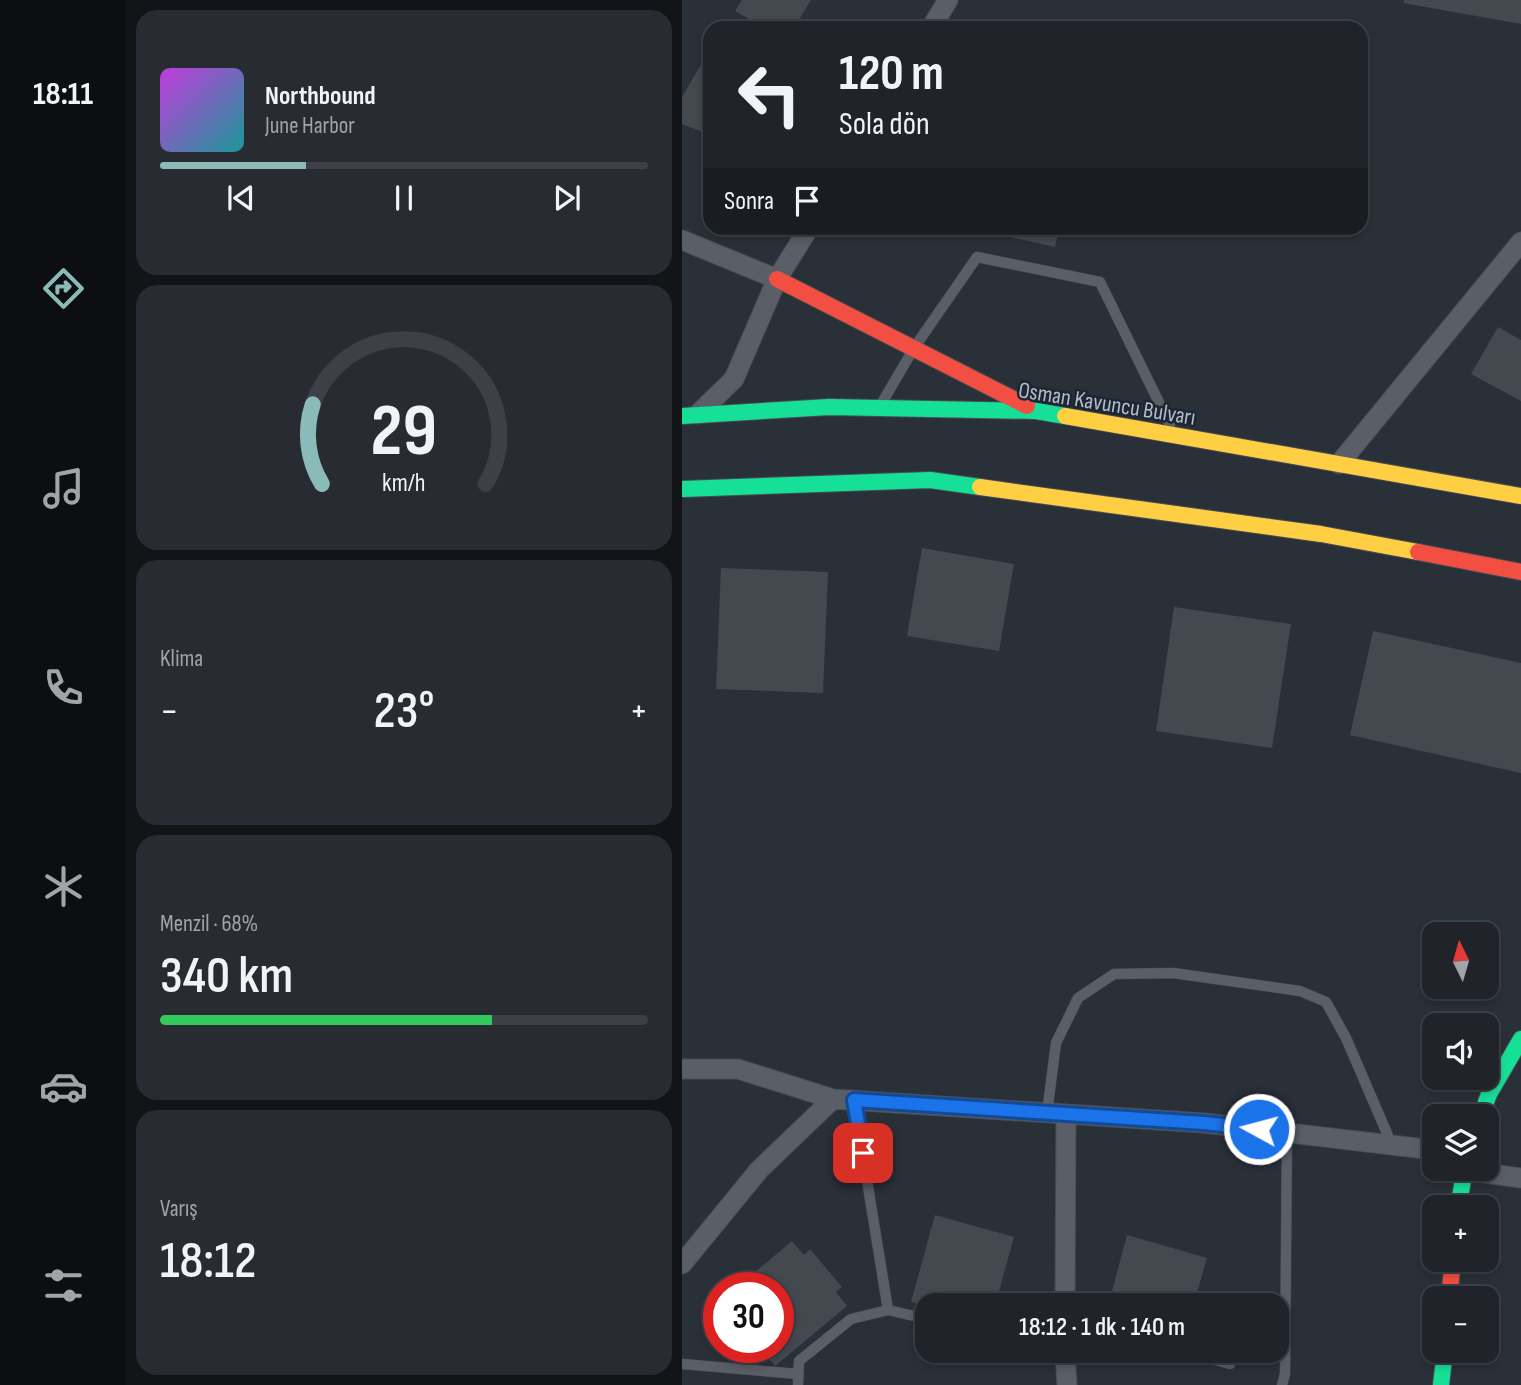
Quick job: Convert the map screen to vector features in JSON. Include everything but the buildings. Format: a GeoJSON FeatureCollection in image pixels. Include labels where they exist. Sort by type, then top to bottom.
{"type":"FeatureCollection","features":[{"type":"Feature","properties":{"kind":"main road"},"geometry":{"type":"LineString","coordinates":[[777,279],[1036,411]]}},
{"type":"Feature","properties":{"kind":"main road","name":"Osman Kavuncu Bulvarı"},"geometry":{"type":"LineString","coordinates":[[689,416],[829,407],[1036,411],[1520,496]]}},
{"type":"Feature","properties":{"kind":"main road"},"geometry":{"type":"LineString","coordinates":[[682,489],[930,480],[1321,534],[1520,572]]}},
{"type":"Feature","properties":{"kind":"main road"},"geometry":{"type":"LineString","coordinates":[[1485,1104],[1520,1038]]}},
{"type":"Feature","properties":{"kind":"main road"},"geometry":{"type":"LineString","coordinates":[[1442,1385],[1443,1363]]}},
{"type":"Feature","properties":{"kind":"street"},"geometry":{"type":"LineString","coordinates":[[935,21],[948,0]]}},
{"type":"Feature","properties":{"kind":"street"},"geometry":{"type":"LineString","coordinates":[[689,416],[734,379],[777,279],[805,235]]}},
{"type":"Feature","properties":{"kind":"street"},"geometry":{"type":"LineString","coordinates":[[682,240],[777,279]]}},
{"type":"Feature","properties":{"kind":"street"},"geometry":{"type":"LineString","coordinates":[[1339,464],[1520,242]]}},
{"type":"Feature","properties":{"kind":"street"},"geometry":{"type":"LineString","coordinates":[[682,1069],[738,1069],[833,1099],[1204,1123],[1422,1149]]}},
{"type":"Feature","properties":{"kind":"street"},"geometry":{"type":"LineString","coordinates":[[682,1264],[759,1170],[833,1099]]}},
{"type":"Feature","properties":{"kind":"street"},"geometry":{"type":"LineString","coordinates":[[1057,1113],[1064,1293]]}},
{"type":"Feature","properties":{"kind":"street"},"geometry":{"type":"LineString","coordinates":[[1499,1175],[1520,1178]]}},
{"type":"Feature","properties":{"kind":"street"},"geometry":{"type":"LineString","coordinates":[[1065,1363],[1067,1385]]}},
{"type":"Feature","properties":{"kind":"lane"},"geometry":{"type":"LineString","coordinates":[[879,408],[914,348],[977,257],[1100,282],[1174,435]]}},
{"type":"Feature","properties":{"kind":"lane"},"geometry":{"type":"LineString","coordinates":[[1057,1113],[1056,1043],[1078,998],[1114,974],[1173,973],[1300,991],[1326,1002],[1346,1038],[1392,1145]]}},
{"type":"Feature","properties":{"kind":"lane"},"geometry":{"type":"LineString","coordinates":[[854,1100],[888,1310]]}},
{"type":"Feature","properties":{"kind":"lane"},"geometry":{"type":"LineString","coordinates":[[1282,1385],[1285,1374],[1287,1133]]}},
{"type":"Feature","properties":{"kind":"lane"},"geometry":{"type":"LineString","coordinates":[[682,1364],[798,1380],[799,1361],[851,1319],[888,1310],[915,1316]]}},
{"type":"Feature","properties":{"kind":"traffic: fast"},"geometry":{"type":"LineString","coordinates":[[682,416],[829,407],[1036,411],[1065,416]]}},
{"type":"Feature","properties":{"kind":"traffic: fast"},"geometry":{"type":"LineString","coordinates":[[682,489],[930,480],[980,487]]}},
{"type":"Feature","properties":{"kind":"traffic: fast"},"geometry":{"type":"LineString","coordinates":[[1485,1104],[1521,1039]]}},
{"type":"Feature","properties":{"kind":"traffic: fast"},"geometry":{"type":"LineString","coordinates":[[1460,1195],[1463,1181]]}},
{"type":"Feature","properties":{"kind":"traffic: fast"},"geometry":{"type":"LineString","coordinates":[[1441,1385],[1444,1363]]}},
{"type":"Feature","properties":{"kind":"traffic: slow"},"geometry":{"type":"LineString","coordinates":[[1065,416],[1521,496]]}},
{"type":"Feature","properties":{"kind":"traffic: slow"},"geometry":{"type":"LineString","coordinates":[[980,487],[1321,534],[1418,552]]}},
{"type":"Feature","properties":{"kind":"traffic: jam"},"geometry":{"type":"LineString","coordinates":[[777,279],[1027,406]]}},
{"type":"Feature","properties":{"kind":"traffic: jam"},"geometry":{"type":"LineString","coordinates":[[1418,552],[1521,572]]}},
{"type":"Feature","properties":{"kind":"traffic: jam"},"geometry":{"type":"LineString","coordinates":[[1450,1286],[1452,1272]]}},
{"type":"Feature","properties":{"kind":"route"},"geometry":{"type":"LineString","coordinates":[[863,1153],[854,1100],[1259,1129]]}}]}
